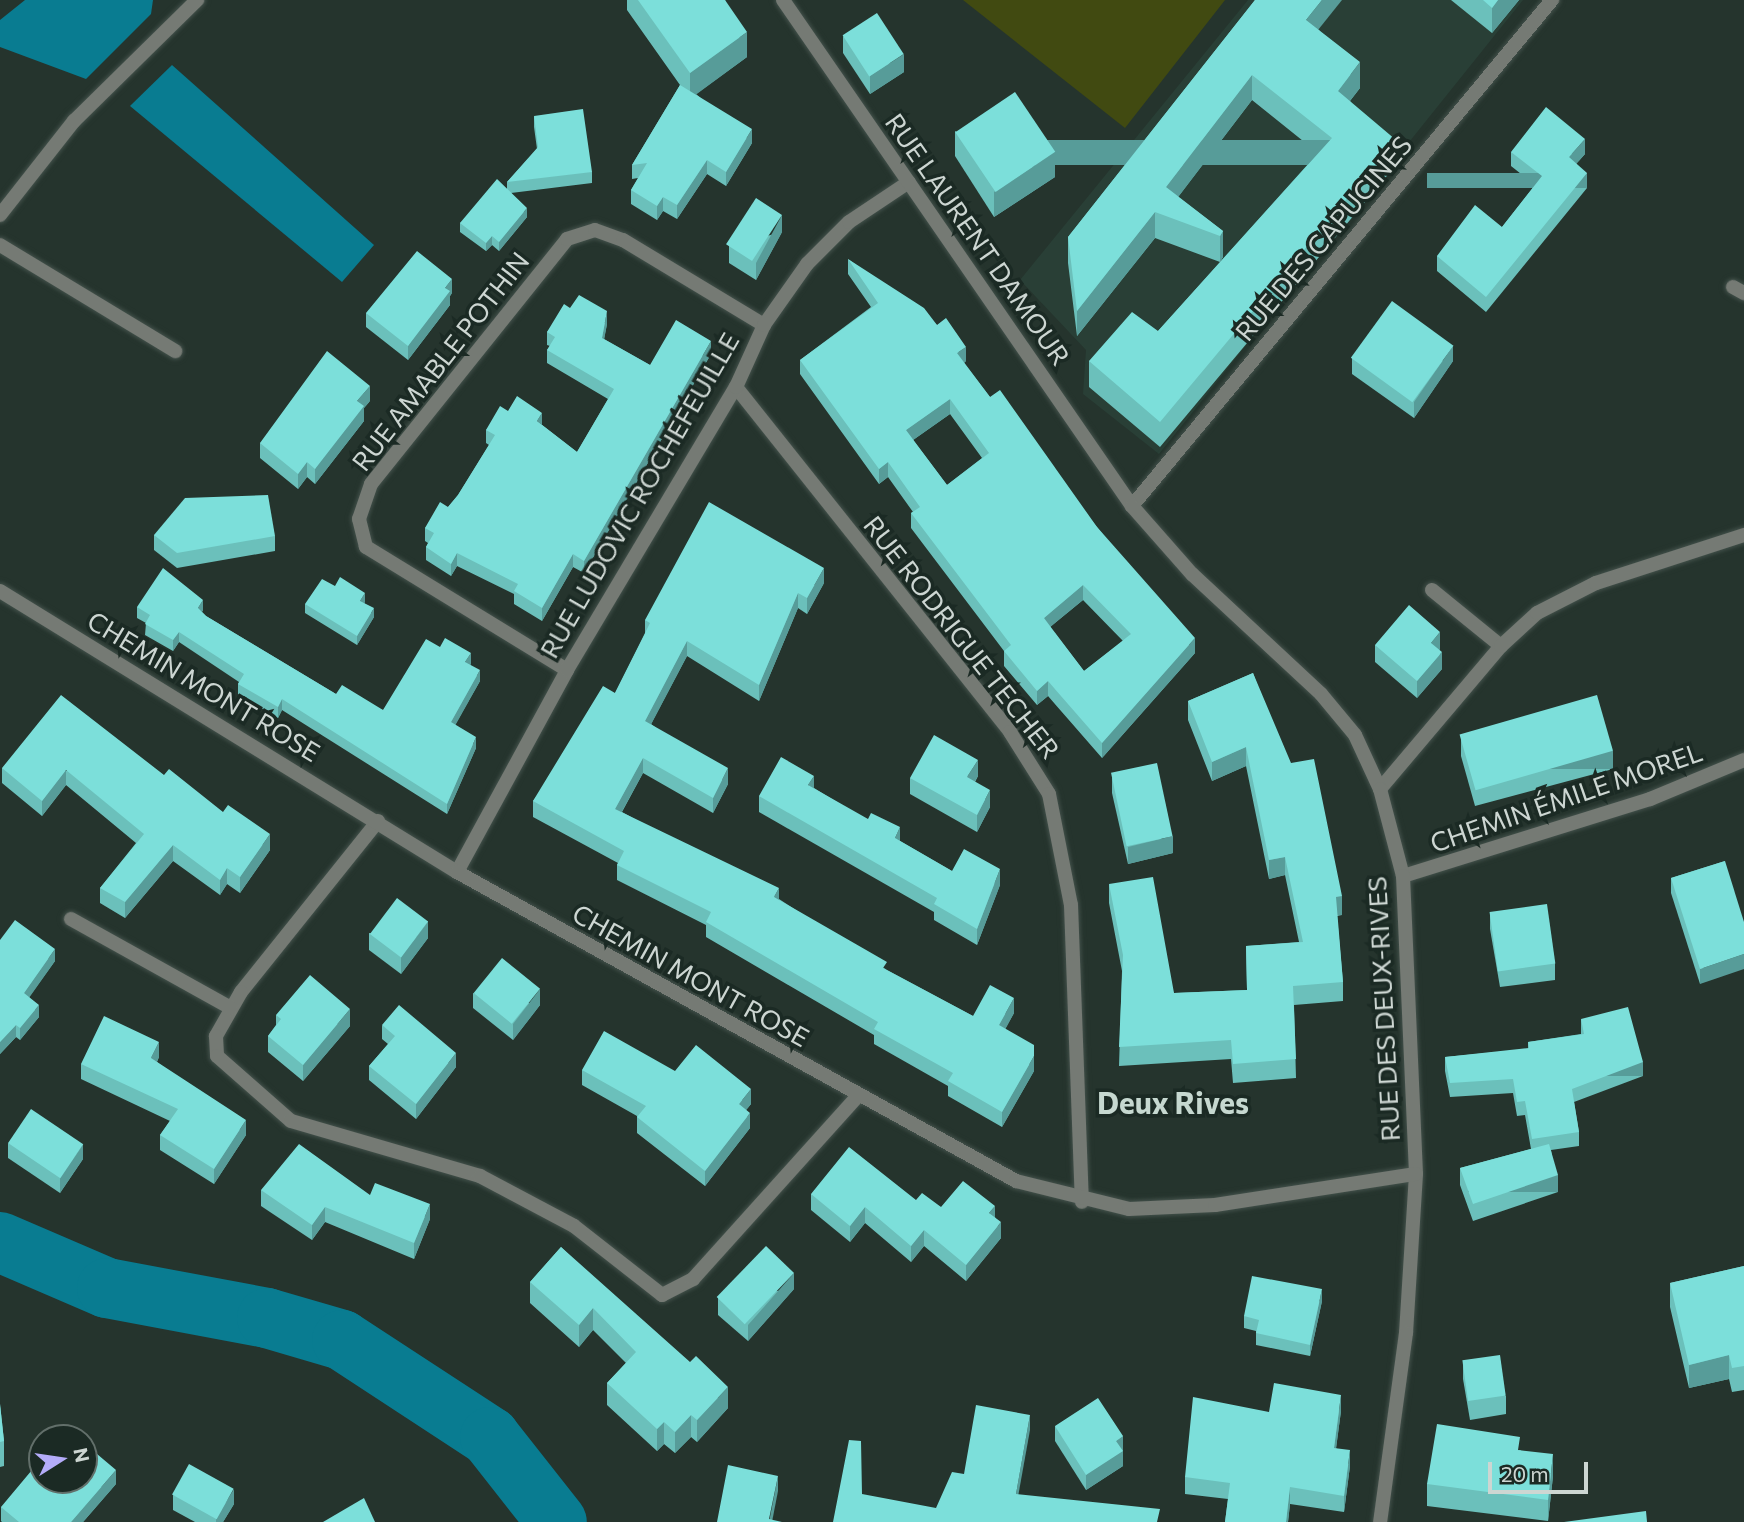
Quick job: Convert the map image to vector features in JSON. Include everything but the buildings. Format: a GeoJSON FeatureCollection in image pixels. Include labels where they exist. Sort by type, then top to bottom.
{"type":"FeatureCollection","features":[{"type":"Feature","properties":{"kind":"street"},"geometry":{"type":"LineString","coordinates":[[0,215],[74,121],[179,6],[197,0]]}},
{"type":"Feature","properties":{"kind":"street","name":"RUE LAURENT DAMOUR"},"geometry":{"type":"LineString","coordinates":[[783,0],[1132,506]]}},
{"type":"Feature","properties":{"kind":"street","name":"RUE DES CAPUCINES"},"geometry":{"type":"LineString","coordinates":[[1132,506],[1552,0]]}},
{"type":"Feature","properties":{"kind":"street","name":"RUE LUDOVIC ROCHEFEUILLE"},"geometry":{"type":"LineString","coordinates":[[457,872],[567,670],[736,387],[764,325],[807,264],[840,230],[909,182]]}},
{"type":"Feature","properties":{"kind":"street","name":"RUE AMABLE POTHIN"},"geometry":{"type":"LineString","coordinates":[[567,670],[366,547],[359,519],[371,484],[567,239],[595,230],[623,240],[764,325]]}},
{"type":"Feature","properties":{"kind":"street"},"geometry":{"type":"LineString","coordinates":[[0,246],[175,351]]}},
{"type":"Feature","properties":{"kind":"street","name":"RUE RODRIGUE TECHER"},"geometry":{"type":"LineString","coordinates":[[736,387],[1010,732],[1049,794],[1071,905],[1082,1202]]}},
{"type":"Feature","properties":{"kind":"street","name":"RUE DES DEUX-RIVES"},"geometry":{"type":"LineString","coordinates":[[1132,506],[1192,574],[1321,694],[1355,735],[1380,789],[1403,876],[1416,1174],[1406,1333],[1380,1522]]}},
{"type":"Feature","properties":{"kind":"street"},"geometry":{"type":"LineString","coordinates":[[1380,789],[1501,646],[1537,613],[1596,583],[1744,535]]}},
{"type":"Feature","properties":{"kind":"street"},"geometry":{"type":"LineString","coordinates":[[1432,590],[1501,646]]}},
{"type":"Feature","properties":{"kind":"street","name":"CHEMIN MONT ROSE"},"geometry":{"type":"LineString","coordinates":[[0,591],[457,872],[857,1097],[1016,1181],[1082,1202],[1129,1209],[1215,1205],[1416,1174]]}},
{"type":"Feature","properties":{"kind":"street","name":"CHEMIN ÉMILE MOREL"},"geometry":{"type":"LineString","coordinates":[[1403,876],[1650,799],[1744,761]]}},
{"type":"Feature","properties":{"kind":"street"},"geometry":{"type":"LineString","coordinates":[[378,821],[231,1008],[216,1036],[217,1056],[291,1121],[362,1147],[480,1175],[574,1226],[662,1295],[693,1279],[857,1097]]}},
{"type":"Feature","properties":{"kind":"street"},"geometry":{"type":"LineString","coordinates":[[71,919],[231,1008]]}},
{"type":"Feature","properties":{"kind":"shaded area"},"geometry":{"type":"Polygon","coordinates":[[[1248,0],[1523,0],[1159,454],[1083,394],[1086,350],[1020,280],[1248,0]]]}},
{"type":"Feature","properties":{"kind":"green space"},"geometry":{"type":"Polygon","coordinates":[[[963,0],[1225,0],[1125,128],[963,0]]]}},
{"type":"Feature","properties":{"kind":"water"},"geometry":{"type":"Polygon","coordinates":[[[25,0],[153,0],[151,14],[86,79],[0,47],[0,20],[25,0]]]}},
{"type":"Feature","properties":{"kind":"water"},"geometry":{"type":"Polygon","coordinates":[[[172,65],[374,245],[342,282],[130,106],[172,65]]]}},
{"type":"Feature","properties":{"kind":"waterway"},"geometry":{"type":"LineString","coordinates":[[0,1242],[107,1288],[267,1318],[342,1340],[490,1437],[557,1522]]}},
{"type":"Feature","properties":{"kind":"district","name":"Deux Rives"},"geometry":{"type":"Point","coordinates":[1173,1102]}}]}
